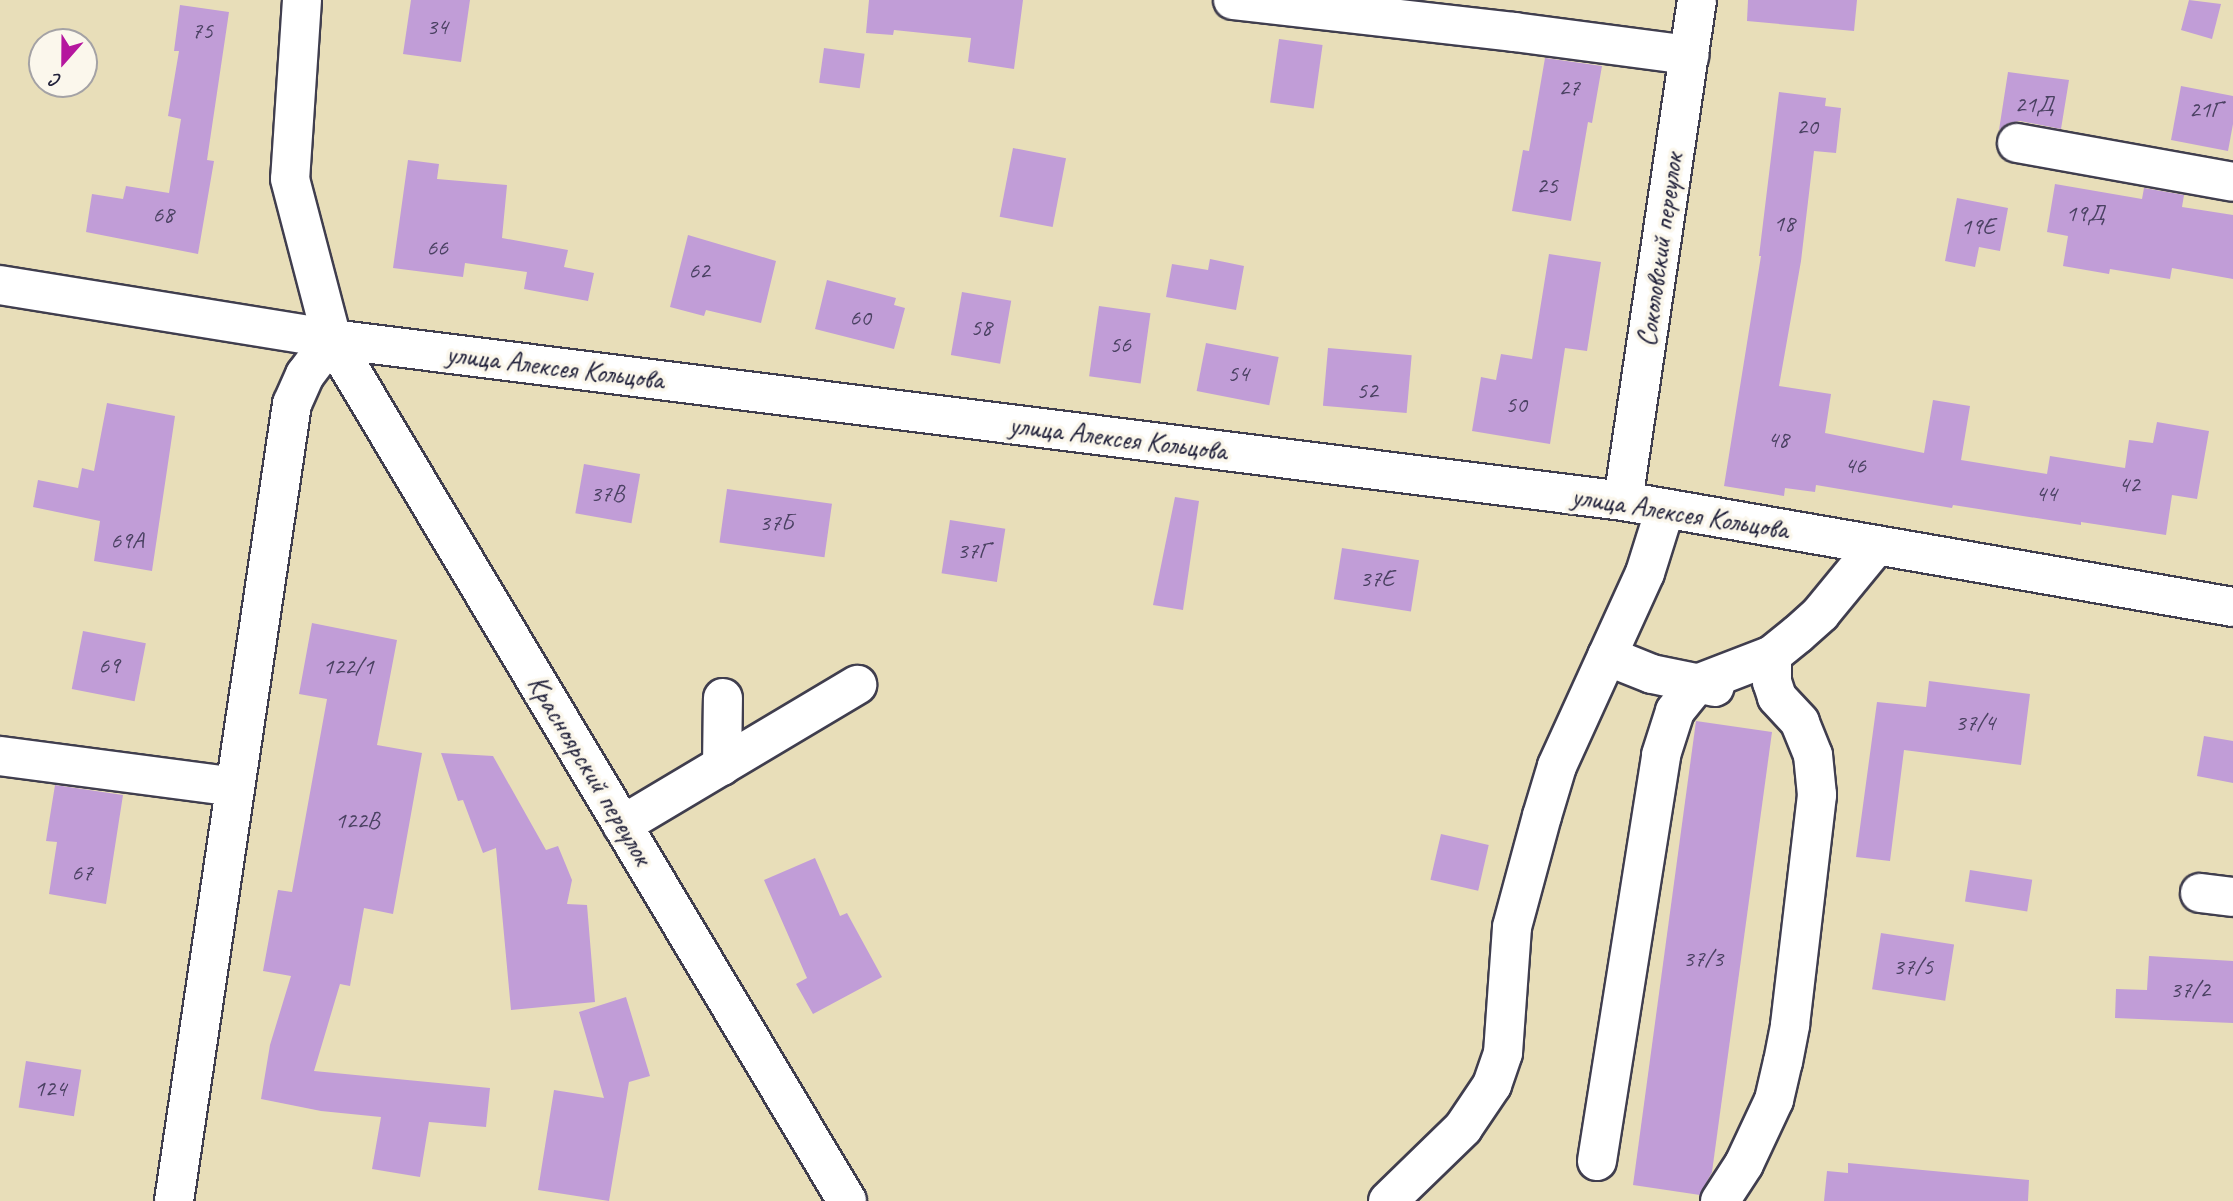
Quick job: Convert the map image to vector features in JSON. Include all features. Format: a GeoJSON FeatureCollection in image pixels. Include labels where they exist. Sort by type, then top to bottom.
{"type":"FeatureCollection","features":[{"type":"Feature","properties":{"kind":"street","name":"Красноярский переулок"},"geometry":{"type":"LineString","coordinates":[[302,0],[290,179],[331,340],[848,1201]]}},
{"type":"Feature","properties":{"kind":"street"},"geometry":{"type":"LineString","coordinates":[[1233,0],[1689,55]]}},
{"type":"Feature","properties":{"kind":"street","name":"Соколовский переулок"},"geometry":{"type":"LineString","coordinates":[[1623,500],[1697,0]]}},
{"type":"Feature","properties":{"kind":"street"},"geometry":{"type":"LineString","coordinates":[[2017,143],[2233,182]]}},
{"type":"Feature","properties":{"kind":"street","name":"улица Алексея Кольцова"},"geometry":{"type":"LineString","coordinates":[[0,285],[331,340],[1623,500],[2233,607]]}},
{"type":"Feature","properties":{"kind":"street"},"geometry":{"type":"LineString","coordinates":[[174,1201],[292,404],[305,375],[331,340]]}},
{"type":"Feature","properties":{"kind":"street"},"geometry":{"type":"LineString","coordinates":[[1388,1201],[1463,1128],[1492,1085],[1503,1054],[1512,927],[1557,766],[1645,573],[1665,509]]}},
{"type":"Feature","properties":{"kind":"street"},"geometry":{"type":"LineString","coordinates":[[1597,1161],[1661,754],[1675,711],[1697,684],[1772,656],[1821,613],[1876,546]]}},
{"type":"Feature","properties":{"kind":"street"},"geometry":{"type":"LineString","coordinates":[[1607,656],[1651,674],[1777,697]]}},
{"type":"Feature","properties":{"kind":"street"},"geometry":{"type":"LineString","coordinates":[[1720,1201],[1744,1164],[1773,1100],[1790,1026],[1804,917],[1817,776],[1807,735],[1800,722],[1777,697],[1772,682],[1772,656]]}},
{"type":"Feature","properties":{"kind":"street"},"geometry":{"type":"LineString","coordinates":[[622,825],[858,685]]}},
{"type":"Feature","properties":{"kind":"street"},"geometry":{"type":"LineString","coordinates":[[722,766],[723,698]]}},
{"type":"Feature","properties":{"kind":"street"},"geometry":{"type":"LineString","coordinates":[[0,756],[235,787]]}},
{"type":"Feature","properties":{"kind":"building"},"geometry":{"type":"Polygon","coordinates":[[[411,0],[470,0],[461,62],[403,54],[411,0]]]}},
{"type":"Feature","properties":{"kind":"building"},"geometry":{"type":"Polygon","coordinates":[[[869,0],[1023,0],[1014,69],[968,62],[971,38],[894,30],[893,35],[866,33],[869,0]]]}},
{"type":"Feature","properties":{"kind":"building"},"geometry":{"type":"Polygon","coordinates":[[[1748,0],[1857,0],[1854,31],[1747,21],[1748,0]]]}},
{"type":"Feature","properties":{"kind":"building"},"geometry":{"type":"Polygon","coordinates":[[[2189,0],[2221,4],[2212,39],[2181,30],[2189,0]]]}},
{"type":"Feature","properties":{"kind":"building"},"geometry":{"type":"Polygon","coordinates":[[[180,5],[229,12],[207,160],[214,161],[198,254],[86,232],[92,194],[123,199],[126,186],[169,193],[181,119],[168,116],[179,51],[174,51],[180,5]]]}},
{"type":"Feature","properties":{"kind":"building"},"geometry":{"type":"Polygon","coordinates":[[[1279,39],[1323,45],[1314,109],[1270,102],[1279,39]]]}},
{"type":"Feature","properties":{"kind":"building"},"geometry":{"type":"Polygon","coordinates":[[[824,48],[865,54],[860,88],[819,83],[824,48]]]}},
{"type":"Feature","properties":{"kind":"building"},"geometry":{"type":"Polygon","coordinates":[[[1545,58],[1602,66],[1592,123],[1588,122],[1571,221],[1512,211],[1523,150],[1529,151],[1545,58]]]}},
{"type":"Feature","properties":{"kind":"building"},"geometry":{"type":"Polygon","coordinates":[[[2008,72],[2069,80],[2061,129],[2020,121],[2009,123],[1999,130],[2008,72]]]}},
{"type":"Feature","properties":{"kind":"building"},"geometry":{"type":"Polygon","coordinates":[[[2181,86],[2233,96],[2233,124],[2228,151],[2171,140],[2181,86]]]}},
{"type":"Feature","properties":{"kind":"building"},"geometry":{"type":"Polygon","coordinates":[[[1779,92],[1826,98],[1825,106],[1841,108],[1836,153],[1814,151],[1801,261],[1779,386],[1831,394],[1825,433],[1924,453],[1933,400],[1970,406],[1961,460],[2047,474],[2050,456],[2125,468],[2129,440],[2153,443],[2157,422],[2209,431],[2197,499],[2172,495],[2166,535],[1953,505],[1952,508],[1816,485],[1815,492],[1785,488],[1784,496],[1724,486],[1761,256],[1779,92]]]}},
{"type":"Feature","properties":{"kind":"building"},"geometry":{"type":"Polygon","coordinates":[[[1013,148],[1066,158],[1053,227],[1000,217],[1013,148]]]}},
{"type":"Feature","properties":{"kind":"building"},"geometry":{"type":"Polygon","coordinates":[[[408,160],[439,164],[437,179],[507,185],[502,238],[568,250],[564,267],[594,273],[588,301],[524,289],[527,272],[465,263],[463,277],[393,268],[408,160]]]}},
{"type":"Feature","properties":{"kind":"building"},"geometry":{"type":"Polygon","coordinates":[[[2055,184],[2142,199],[2144,188],[2184,195],[2182,207],[2233,215],[2233,279],[2172,268],[2170,279],[2110,269],[2109,274],[2063,266],[2068,236],[2047,232],[2055,184]]]}},
{"type":"Feature","properties":{"kind":"building"},"geometry":{"type":"Polygon","coordinates":[[[1957,198],[2008,208],[2000,251],[1979,247],[1975,267],[1945,261],[1957,198]]]}},
{"type":"Feature","properties":{"kind":"building"},"geometry":{"type":"Polygon","coordinates":[[[688,235],[776,261],[761,323],[706,310],[704,316],[670,307],[688,235]]]}},
{"type":"Feature","properties":{"kind":"building"},"geometry":{"type":"Polygon","coordinates":[[[1549,254],[1601,262],[1587,351],[1565,348],[1550,444],[1472,431],[1481,377],[1496,380],[1501,354],[1532,359],[1549,254]]]}},
{"type":"Feature","properties":{"kind":"building"},"geometry":{"type":"Polygon","coordinates":[[[1210,259],[1244,266],[1236,310],[1166,297],[1172,264],[1208,270],[1210,259]]]}},
{"type":"Feature","properties":{"kind":"building"},"geometry":{"type":"Polygon","coordinates":[[[827,280],[896,298],[894,305],[905,308],[894,349],[815,329],[827,280]]]}},
{"type":"Feature","properties":{"kind":"building"},"geometry":{"type":"Polygon","coordinates":[[[962,292],[1011,301],[1000,364],[951,355],[962,292]]]}},
{"type":"Feature","properties":{"kind":"building"},"geometry":{"type":"Polygon","coordinates":[[[1099,306],[1150,313],[1141,384],[1089,376],[1099,306]]]}},
{"type":"Feature","properties":{"kind":"building"},"geometry":{"type":"Polygon","coordinates":[[[1206,343],[1279,357],[1269,405],[1197,391],[1206,343]]]}},
{"type":"Feature","properties":{"kind":"building"},"geometry":{"type":"Polygon","coordinates":[[[1328,348],[1412,355],[1407,413],[1323,406],[1328,348]]]}},
{"type":"Feature","properties":{"kind":"building"},"geometry":{"type":"Polygon","coordinates":[[[107,403],[175,416],[152,571],[94,561],[100,521],[33,507],[38,480],[78,488],[82,468],[94,471],[107,403]]]}},
{"type":"Feature","properties":{"kind":"building"},"geometry":{"type":"Polygon","coordinates":[[[584,464],[640,474],[631,523],[575,513],[584,464]]]}},
{"type":"Feature","properties":{"kind":"building"},"geometry":{"type":"Polygon","coordinates":[[[727,489],[832,504],[824,557],[719,542],[727,489]]]}},
{"type":"Feature","properties":{"kind":"building"},"geometry":{"type":"Polygon","coordinates":[[[1175,497],[1199,501],[1183,610],[1153,605],[1175,497]]]}},
{"type":"Feature","properties":{"kind":"building"},"geometry":{"type":"Polygon","coordinates":[[[950,520],[1005,529],[997,582],[942,573],[950,520]]]}},
{"type":"Feature","properties":{"kind":"building"},"geometry":{"type":"Polygon","coordinates":[[[1342,548],[1419,560],[1411,612],[1334,599],[1342,548]]]}},
{"type":"Feature","properties":{"kind":"building"},"geometry":{"type":"Polygon","coordinates":[[[312,623],[397,640],[377,745],[422,753],[393,914],[364,908],[350,986],[340,984],[314,1071],[490,1088],[486,1127],[429,1122],[420,1177],[372,1169],[381,1117],[321,1111],[261,1099],[270,1045],[291,976],[263,971],[278,890],[292,892],[327,699],[299,694],[312,623]]]}},
{"type":"Feature","properties":{"kind":"building"},"geometry":{"type":"Polygon","coordinates":[[[83,631],[146,643],[135,701],[72,689],[83,631]]]}},
{"type":"Feature","properties":{"kind":"building"},"geometry":{"type":"Polygon","coordinates":[[[1929,681],[2030,694],[2021,765],[1904,750],[1890,861],[1856,857],[1877,702],[1926,707],[1929,681]]]}},
{"type":"Feature","properties":{"kind":"building"},"geometry":{"type":"Polygon","coordinates":[[[1696,721],[1772,732],[1712,1172],[1700,1195],[1633,1185],[1696,721]]]}},
{"type":"Feature","properties":{"kind":"building"},"geometry":{"type":"Polygon","coordinates":[[[2204,736],[2233,741],[2233,783],[2197,776],[2204,736]]]}},
{"type":"Feature","properties":{"kind":"building"},"geometry":{"type":"Polygon","coordinates":[[[441,753],[493,756],[546,850],[558,846],[572,880],[567,904],[587,905],[595,1002],[511,1010],[496,848],[483,853],[463,800],[458,801],[441,753]]]}},
{"type":"Feature","properties":{"kind":"building"},"geometry":{"type":"Polygon","coordinates":[[[55,785],[123,795],[106,904],[49,894],[57,842],[46,841],[55,785]]]}},
{"type":"Feature","properties":{"kind":"building"},"geometry":{"type":"Polygon","coordinates":[[[1441,834],[1489,845],[1478,891],[1430,880],[1441,834]]]}},
{"type":"Feature","properties":{"kind":"building"},"geometry":{"type":"Polygon","coordinates":[[[815,858],[840,916],[847,913],[882,977],[813,1014],[796,984],[807,978],[764,880],[815,858]]]}},
{"type":"Feature","properties":{"kind":"building"},"geometry":{"type":"Polygon","coordinates":[[[1970,870],[2032,880],[2027,911],[1965,902],[1970,870]]]}},
{"type":"Feature","properties":{"kind":"building"},"geometry":{"type":"Polygon","coordinates":[[[1881,933],[1954,945],[1945,1001],[1872,989],[1881,933]]]}},
{"type":"Feature","properties":{"kind":"building"},"geometry":{"type":"Polygon","coordinates":[[[2149,956],[2233,961],[2233,1023],[2115,1018],[2116,989],[2147,990],[2149,956]]]}},
{"type":"Feature","properties":{"kind":"building"},"geometry":{"type":"Polygon","coordinates":[[[626,997],[650,1076],[629,1082],[609,1201],[538,1190],[554,1090],[604,1098],[579,1012],[626,997]]]}},
{"type":"Feature","properties":{"kind":"building"},"geometry":{"type":"Polygon","coordinates":[[[26,1061],[81,1070],[74,1116],[19,1107],[26,1061]]]}},
{"type":"Feature","properties":{"kind":"building"},"geometry":{"type":"Polygon","coordinates":[[[1848,1163],[2029,1180],[2028,1201],[1824,1201],[1827,1171],[1848,1173],[1848,1163]]]}}]}
